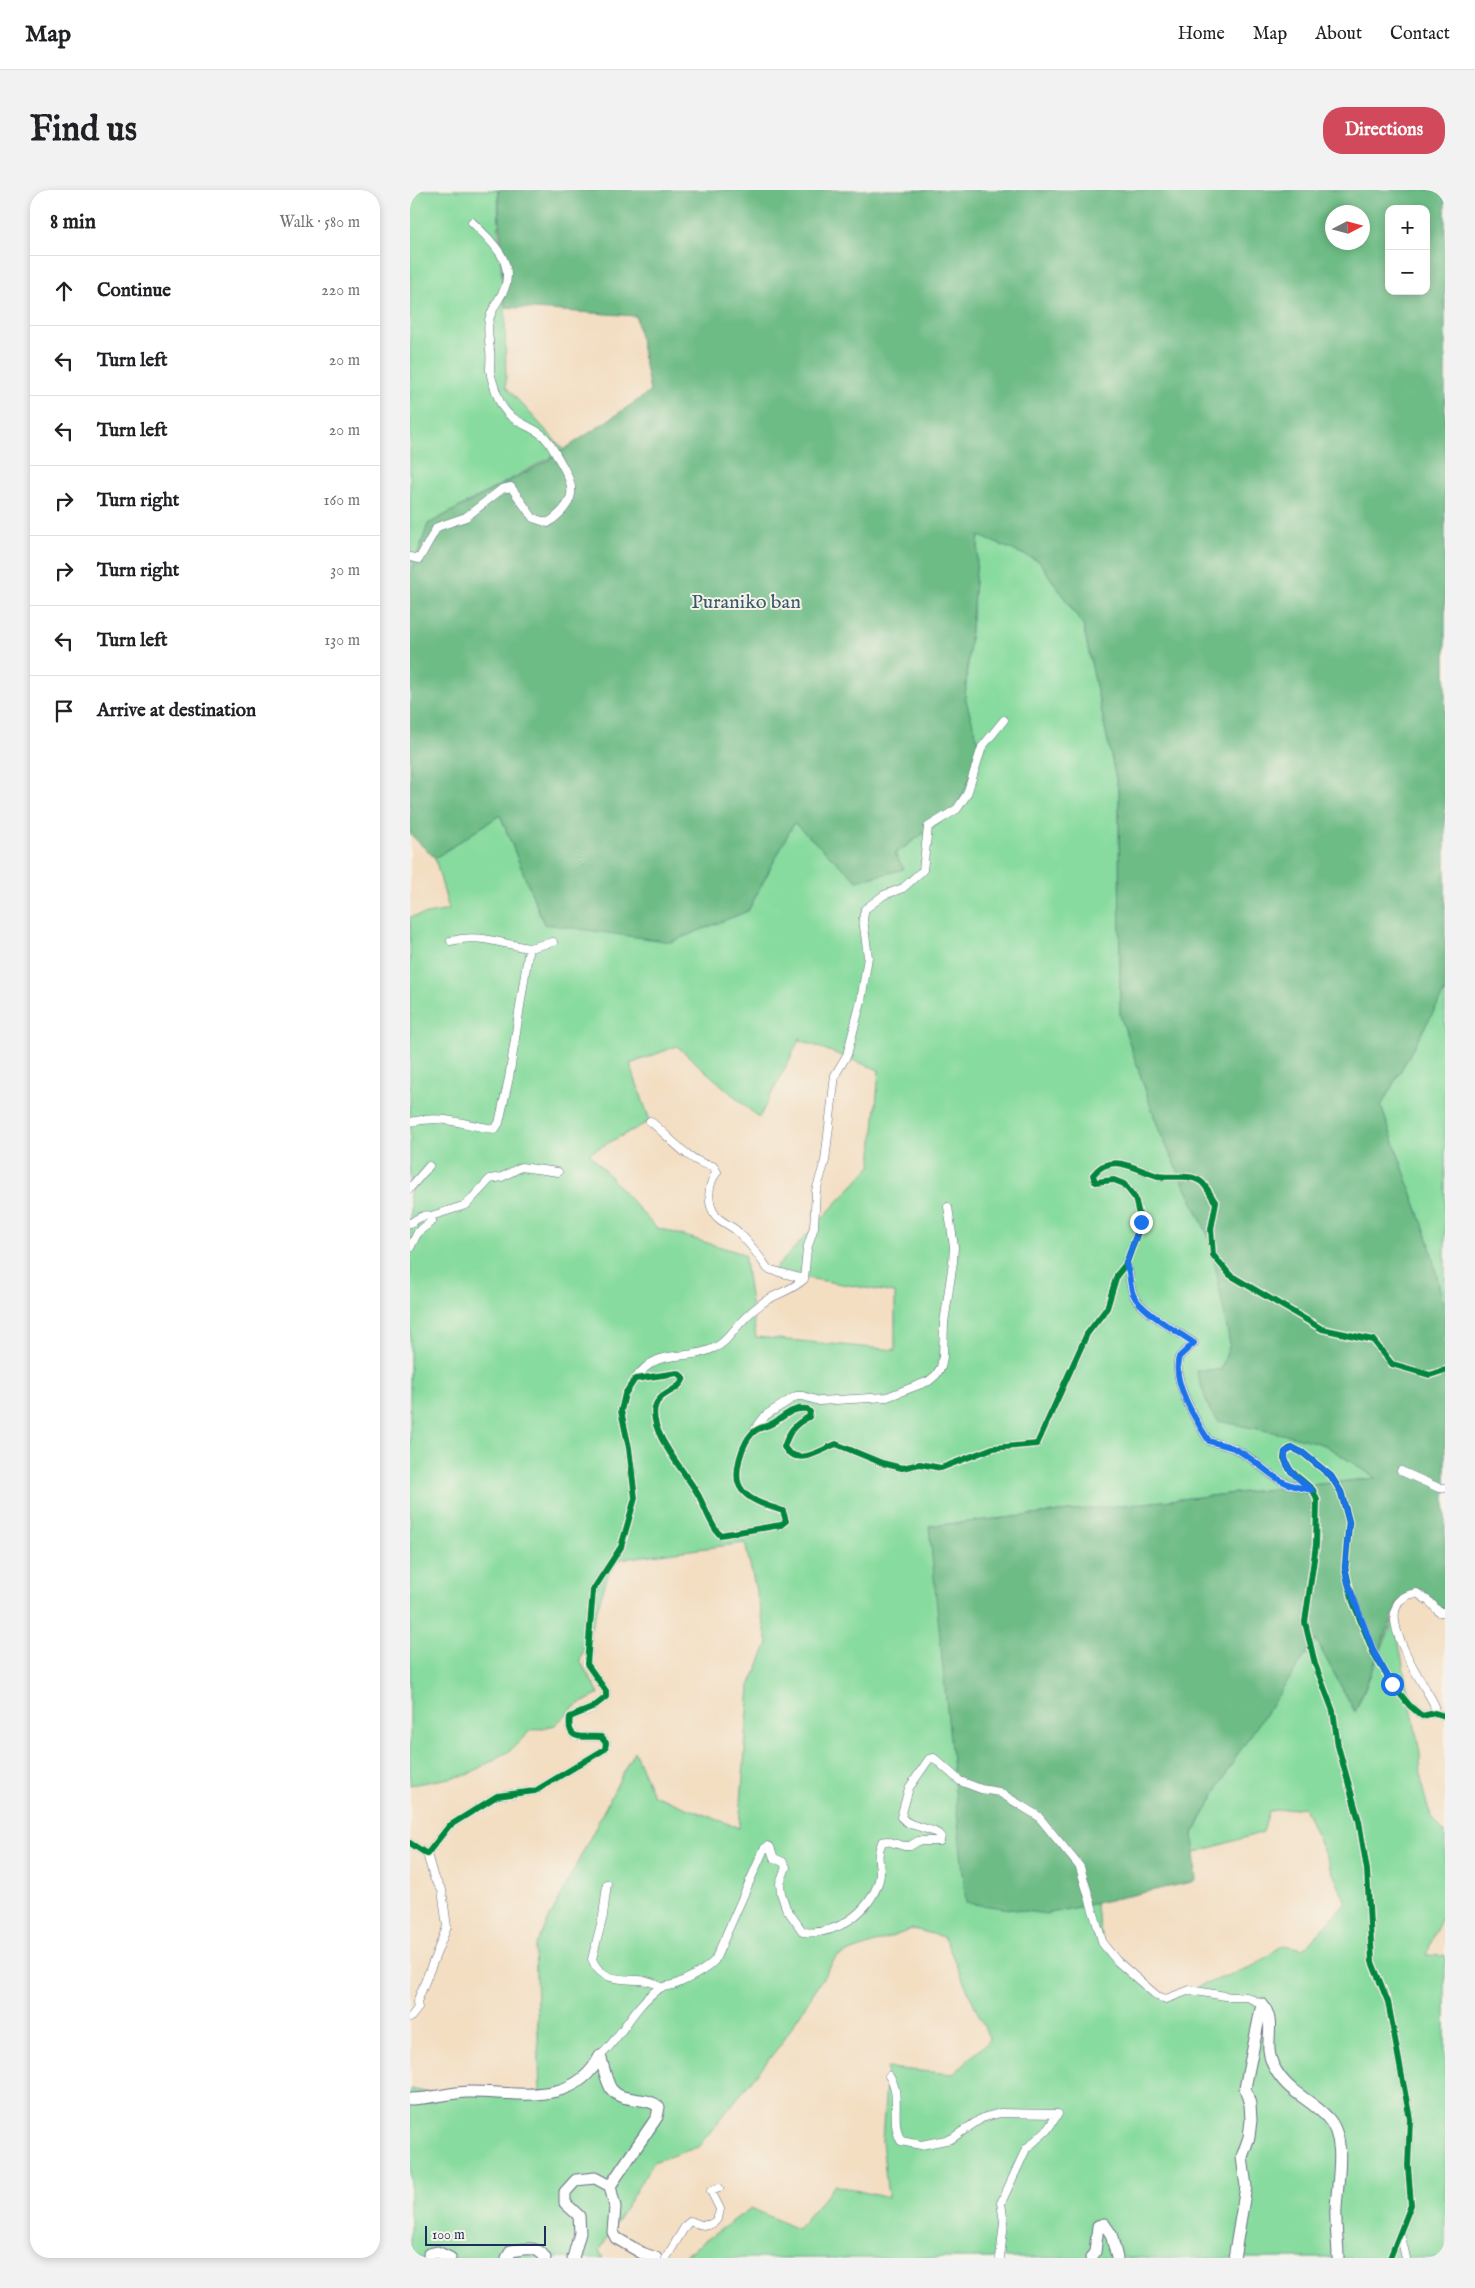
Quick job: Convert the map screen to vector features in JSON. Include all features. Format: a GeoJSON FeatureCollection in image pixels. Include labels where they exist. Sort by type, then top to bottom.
{"type":"FeatureCollection","features":[{"type":"Feature","properties":{"kind":"street"},"geometry":{"type":"LineString","coordinates":[[410,557],[419,559],[437,527],[466,516],[502,489],[511,487],[533,518],[548,522],[560,514],[570,499],[573,486],[548,441],[539,432],[519,424],[501,405],[495,390],[490,370],[491,351],[487,336],[489,319],[505,286],[507,273],[499,248],[472,222]]}},
{"type":"Feature","properties":{"kind":"street"},"geometry":{"type":"LineString","coordinates":[[427,1854],[449,1826],[497,1796],[535,1792],[605,1749],[606,1743],[601,1737],[579,1738],[572,1733],[569,1724],[570,1717],[592,1708],[606,1696],[606,1691],[587,1664],[593,1590],[621,1547],[635,1498],[629,1448],[621,1411],[624,1394],[650,1363],[663,1357],[704,1352],[715,1348],[730,1337],[743,1320],[763,1303],[790,1289],[804,1279],[807,1249],[814,1227],[816,1191],[825,1161],[835,1075],[847,1055],[861,1001],[868,956],[864,926],[865,909],[879,898],[902,888],[923,870],[928,827],[957,809],[966,794],[982,747],[1004,720]]}},
{"type":"Feature","properties":{"kind":"street"},"geometry":{"type":"LineString","coordinates":[[451,941],[465,937],[482,938],[529,948],[552,942]]}},
{"type":"Feature","properties":{"kind":"street"},"geometry":{"type":"LineString","coordinates":[[410,1122],[431,1117],[462,1122],[476,1127],[495,1129],[499,1123],[509,1078],[529,948]]}},
{"type":"Feature","properties":{"kind":"street"},"geometry":{"type":"LineString","coordinates":[[650,1121],[665,1132],[673,1144],[705,1166],[713,1166],[717,1172],[710,1180],[709,1192],[716,1216],[738,1231],[756,1251],[768,1269],[804,1279]]}},
{"type":"Feature","properties":{"kind":"street"},"geometry":{"type":"LineString","coordinates":[[754,1431],[772,1424],[791,1411],[807,1409],[810,1412],[809,1417],[798,1422],[790,1431],[784,1447],[788,1452],[802,1458],[836,1444],[882,1463],[902,1468],[920,1464],[941,1468],[993,1448],[1037,1444],[1087,1334],[1107,1308],[1117,1275],[1126,1264],[1141,1222],[1134,1198],[1124,1184],[1114,1180],[1094,1182],[1092,1175],[1097,1169],[1115,1162],[1131,1165],[1158,1176],[1195,1178],[1202,1182],[1216,1203],[1211,1229],[1213,1255],[1230,1275],[1322,1329],[1373,1340],[1392,1364],[1430,1375],[1445,1370]]}},
{"type":"Feature","properties":{"kind":"street"},"geometry":{"type":"LineString","coordinates":[[410,1188],[429,1166]]}},
{"type":"Feature","properties":{"kind":"street"},"geometry":{"type":"LineString","coordinates":[[410,1224],[422,1216],[431,1216],[466,1205],[490,1179],[502,1177],[521,1167],[558,1172]]}},
{"type":"Feature","properties":{"kind":"street"},"geometry":{"type":"LineString","coordinates":[[635,1379],[678,1373],[684,1378],[679,1386],[660,1398],[655,1406],[654,1415],[666,1448],[696,1491],[715,1530],[720,1534],[781,1525],[786,1521],[783,1511],[753,1500],[738,1486],[740,1452],[766,1415],[796,1396],[819,1401],[887,1397],[930,1382],[936,1375],[941,1367],[943,1357],[944,1323],[953,1262],[954,1247],[948,1207]]}},
{"type":"Feature","properties":{"kind":"street"},"geometry":{"type":"LineString","coordinates":[[410,1248],[418,1232],[432,1221],[431,1216]]}},
{"type":"Feature","properties":{"kind":"street"},"geometry":{"type":"LineString","coordinates":[[1126,1264],[1131,1273],[1133,1294],[1144,1309],[1194,1343],[1179,1357],[1179,1373],[1184,1397],[1209,1441],[1234,1448],[1278,1480],[1293,1487],[1312,1490]]}},
{"type":"Feature","properties":{"kind":"street"},"geometry":{"type":"LineString","coordinates":[[1390,2258],[1411,2205],[1408,2166],[1410,2119],[1388,2002],[1372,1962],[1367,1870],[1359,1821],[1338,1746],[1333,1711],[1315,1664],[1305,1622],[1317,1538],[1317,1500],[1312,1490],[1290,1470],[1284,1458],[1285,1452],[1289,1449],[1293,1448],[1303,1453],[1337,1483],[1349,1522],[1345,1568],[1348,1583],[1374,1652],[1392,1684],[1410,1706],[1422,1716],[1435,1713],[1445,1716]]}},
{"type":"Feature","properties":{"kind":"street"},"geometry":{"type":"LineString","coordinates":[[1401,1471],[1439,1488],[1445,1488]]}},
{"type":"Feature","properties":{"kind":"street"},"geometry":{"type":"LineString","coordinates":[[1435,1713],[1434,1704],[1395,1629],[1394,1613],[1400,1599],[1417,1592],[1439,1612],[1445,1612]]}},
{"type":"Feature","properties":{"kind":"street"},"geometry":{"type":"LineString","coordinates":[[410,2099],[434,2098],[466,2092],[507,2095],[556,2091],[573,2085],[595,2067],[600,2056],[609,2048],[646,1999],[660,1988],[676,1984],[707,1970],[716,1960],[764,1848],[768,1846],[774,1858],[786,1867],[780,1883],[781,1893],[786,1908],[804,1932],[826,1932],[841,1926],[857,1913],[873,1892],[880,1872],[877,1854],[882,1842],[887,1841],[904,1846],[918,1841],[940,1841],[941,1836],[936,1832],[906,1822],[901,1817],[909,1788],[929,1759],[934,1758],[960,1781],[981,1789],[1000,1792],[1038,1816],[1080,1867],[1103,1944],[1117,1961],[1157,1996],[1166,1999],[1190,1990],[1231,1997],[1247,1997],[1262,2004],[1268,2011],[1271,2022],[1268,2038],[1269,2055],[1277,2072],[1287,2087],[1328,2117],[1336,2130],[1338,2159],[1336,2208],[1338,2258]]}},
{"type":"Feature","properties":{"kind":"street"},"geometry":{"type":"LineString","coordinates":[[410,1843],[427,1854],[434,1878],[442,1890],[447,1927],[417,2002],[418,2008],[410,2018]]}},
{"type":"Feature","properties":{"kind":"street"},"geometry":{"type":"LineString","coordinates":[[607,1884],[603,1916],[592,1959],[594,1965],[615,1980],[656,1983],[660,1988]]}},
{"type":"Feature","properties":{"kind":"street"},"geometry":{"type":"LineString","coordinates":[[1234,2258],[1246,2187],[1242,2157],[1249,2137],[1251,2120],[1250,2104],[1245,2088],[1262,2004]]}},
{"type":"Feature","properties":{"kind":"street"},"geometry":{"type":"LineString","coordinates":[[600,2056],[610,2089],[620,2096],[651,2100],[659,2107],[657,2117],[610,2186],[615,2207],[613,2232],[616,2238],[642,2253],[656,2258]]}},
{"type":"Feature","properties":{"kind":"street"},"geometry":{"type":"LineString","coordinates":[[889,2076],[896,2084],[896,2133],[901,2141],[921,2145],[951,2139],[982,2118],[1000,2114],[1058,2114],[1047,2130],[1026,2149],[1001,2203],[1004,2222],[1000,2258]]}},
{"type":"Feature","properties":{"kind":"street"},"geometry":{"type":"LineString","coordinates":[[574,2258],[580,2233],[579,2216],[565,2203],[565,2192],[576,2180],[595,2178],[610,2186]]}},
{"type":"Feature","properties":{"kind":"street"},"geometry":{"type":"LineString","coordinates":[[666,2258],[686,2225],[691,2221],[702,2227],[708,2226],[718,2216],[720,2209],[711,2191],[719,2188]]}},
{"type":"Feature","properties":{"kind":"street"},"geometry":{"type":"LineString","coordinates":[[1090,2258],[1095,2252],[1098,2226],[1104,2224],[1111,2234],[1117,2258]]}},
{"type":"Feature","properties":{"kind":"street"},"geometry":{"type":"LineString","coordinates":[[1400,2232],[1406,2258]]}},
{"type":"Feature","properties":{"kind":"street"},"geometry":{"type":"LineString","coordinates":[[507,2258],[512,2251],[531,2248],[542,2252],[546,2258]]}},
{"type":"Feature","properties":{"kind":"street"},"geometry":{"type":"LineString","coordinates":[[429,2258],[429,2254],[437,2252],[450,2258]]}},
{"type":"Feature","properties":{"kind":"green space"},"geometry":{"type":"Polygon","coordinates":[[[410,190],[498,190],[499,248],[505,307],[506,387],[564,450],[428,524],[410,577],[410,190]]]}},
{"type":"Feature","properties":{"kind":"green space","name":"Puraniko ban"},"geometry":{"type":"Polygon","coordinates":[[[498,190],[1445,190],[1445,991],[1381,1106],[1429,1242],[1445,1312],[1445,1612],[1417,1593],[1400,1599],[1355,1712],[1316,1640],[1237,1755],[1193,1833],[1196,1881],[1046,1914],[966,1903],[929,1526],[1376,1478],[1325,1445],[1292,1436],[1218,1421],[1210,1411],[1196,1370],[1221,1370],[1230,1344],[1210,1239],[1159,1130],[1120,1015],[1119,793],[1083,625],[1039,561],[979,536],[965,697],[981,751],[957,809],[895,854],[904,869],[857,881],[794,823],[748,911],[671,942],[544,924],[500,815],[435,858],[410,834],[410,577],[428,524],[547,461],[650,392],[636,316],[505,307],[498,190]]]}},
{"type":"Feature","properties":{"kind":"green space"},"geometry":{"type":"Polygon","coordinates":[[[979,535],[1039,561],[1083,625],[1119,793],[1120,1015],[1159,1130],[1213,1246],[1230,1344],[1221,1370],[1196,1370],[1210,1410],[1325,1445],[1376,1478],[930,1526],[1046,1914],[1095,1903],[1103,1944],[1166,1999],[1253,1966],[1283,1945],[1304,1949],[1346,1903],[1304,1807],[1269,1811],[1263,1832],[1194,1853],[1193,1834],[1237,1755],[1316,1640],[1355,1712],[1394,1619],[1420,1753],[1422,1785],[1432,1817],[1445,1833],[1445,1909],[1426,1955],[1445,1956],[1445,2258],[681,2258],[751,2208],[797,2229],[835,2185],[888,2198],[882,2141],[887,2068],[953,2074],[990,2040],[944,1937],[913,1929],[836,1957],[781,2044],[698,2147],[653,2162],[600,2250],[604,2258],[410,2258],[410,2089],[425,2092],[540,2093],[535,1947],[634,1751],[653,1795],[739,1828],[750,1686],[768,1643],[745,1543],[613,1560],[580,1661],[599,1694],[574,1707],[555,1725],[530,1731],[511,1750],[467,1775],[410,1785],[410,917],[449,910],[435,858],[500,815],[544,924],[748,911],[794,822],[857,881],[904,869],[895,854],[957,809],[981,751],[965,698],[979,535]],[[801,1037],[759,1118],[677,1046],[630,1064],[650,1121],[589,1153],[655,1227],[744,1254],[756,1337],[895,1350],[895,1293],[772,1272],[871,1166],[879,1070],[800,1040],[801,1037]]]}},
{"type":"Feature","properties":{"kind":"green space"},"geometry":{"type":"Polygon","coordinates":[[[1445,991],[1445,1312],[1429,1242],[1381,1106],[1445,991]]]}},
{"type":"Feature","properties":{"kind":"cycle path"},"geometry":{"type":"LineString","coordinates":[[410,1843],[427,1854],[449,1826],[497,1796],[535,1791],[605,1749],[606,1743],[601,1737],[574,1735],[571,1731],[570,1717],[592,1708],[606,1697],[606,1691],[587,1664],[593,1590],[621,1547],[635,1498],[629,1448],[621,1411],[625,1394],[635,1379],[678,1373],[684,1378],[678,1386],[657,1402],[654,1417],[662,1439],[696,1491],[716,1531],[720,1535],[781,1525],[786,1521],[783,1511],[755,1501],[742,1490],[739,1484],[738,1468],[742,1450],[750,1436],[757,1430],[797,1409],[807,1409],[810,1412],[809,1417],[793,1429],[784,1447],[795,1456],[808,1456],[836,1444],[882,1463],[902,1468],[920,1464],[941,1468],[993,1448],[1037,1444],[1087,1334],[1107,1308],[1117,1275],[1126,1264],[1141,1223],[1135,1198],[1124,1184],[1114,1180],[1095,1182],[1093,1175],[1100,1168],[1116,1163],[1158,1176],[1190,1177],[1202,1183],[1216,1203],[1211,1229],[1213,1255],[1230,1275],[1322,1329],[1373,1340],[1392,1364],[1430,1375],[1445,1370]]}},
{"type":"Feature","properties":{"kind":"cycle path"},"geometry":{"type":"LineString","coordinates":[[1390,2258],[1411,2205],[1408,2166],[1410,2119],[1388,2002],[1372,1962],[1367,1870],[1359,1821],[1338,1746],[1333,1711],[1315,1664],[1305,1622],[1316,1545],[1317,1500],[1313,1490],[1290,1470],[1284,1458],[1285,1453],[1289,1449],[1293,1448],[1303,1453],[1331,1476],[1341,1492],[1349,1522],[1345,1568],[1353,1602],[1373,1652],[1392,1684],[1410,1706],[1422,1716],[1435,1713],[1445,1716]]}},
{"type":"Feature","properties":{"kind":"route"},"geometry":{"type":"LineString","coordinates":[[1141,1222],[1126,1264],[1131,1273],[1133,1294],[1144,1309],[1166,1322],[1194,1343],[1179,1357],[1179,1373],[1184,1397],[1209,1441],[1234,1448],[1278,1480],[1293,1487],[1312,1490],[1290,1470],[1284,1458],[1285,1452],[1293,1448],[1303,1453],[1337,1483],[1349,1522],[1345,1568],[1353,1602],[1374,1652],[1392,1684]]}}]}
